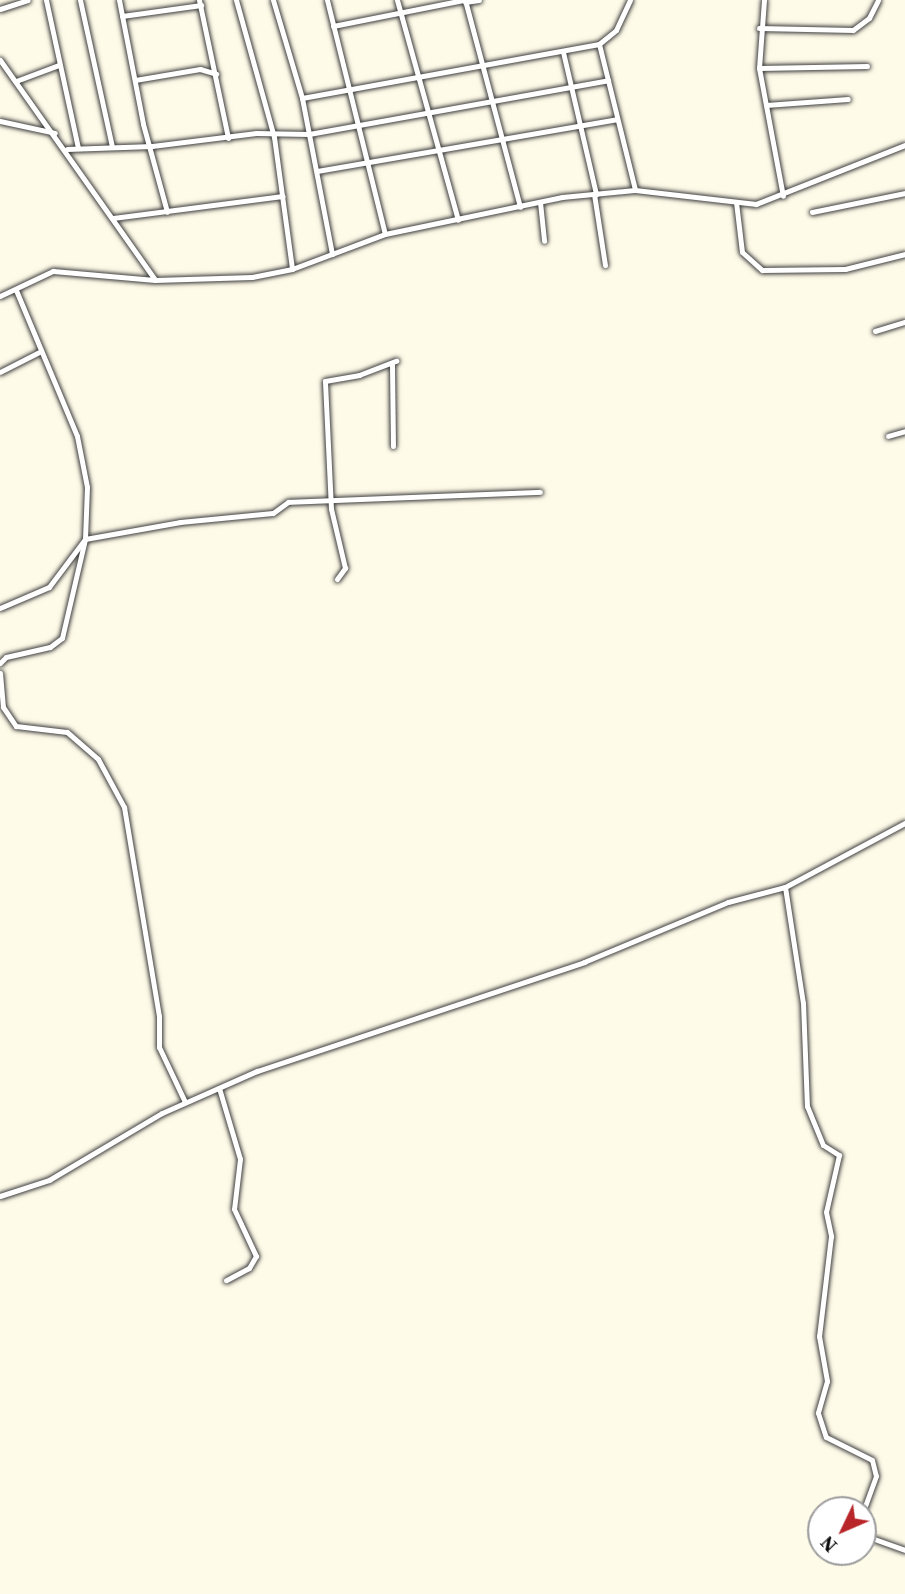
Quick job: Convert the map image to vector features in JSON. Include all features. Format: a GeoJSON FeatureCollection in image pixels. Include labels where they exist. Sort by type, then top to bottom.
{"type":"FeatureCollection","features":[{"type":"Feature","properties":{"kind":"street"},"geometry":{"type":"LineString","coordinates":[[0,9],[28,0]]}},
{"type":"Feature","properties":{"kind":"street"},"geometry":{"type":"LineString","coordinates":[[46,0],[58,65],[75,119],[78,148]]}},
{"type":"Feature","properties":{"kind":"street"},"geometry":{"type":"LineString","coordinates":[[80,0],[112,148]]}},
{"type":"Feature","properties":{"kind":"street"},"geometry":{"type":"LineString","coordinates":[[119,0],[167,212]]}},
{"type":"Feature","properties":{"kind":"street"},"geometry":{"type":"LineString","coordinates":[[236,0],[274,137],[292,269]]}},
{"type":"Feature","properties":{"kind":"street"},"geometry":{"type":"LineString","coordinates":[[273,0],[302,98],[332,254]]}},
{"type":"Feature","properties":{"kind":"street"},"geometry":{"type":"LineString","coordinates":[[327,0],[385,234]]}},
{"type":"Feature","properties":{"kind":"street"},"geometry":{"type":"LineString","coordinates":[[397,0],[435,149],[458,220]]}},
{"type":"Feature","properties":{"kind":"street"},"geometry":{"type":"LineString","coordinates":[[333,26],[479,0]]}},
{"type":"Feature","properties":{"kind":"street"},"geometry":{"type":"LineString","coordinates":[[302,98],[599,44],[616,30],[629,0]]}},
{"type":"Feature","properties":{"kind":"street"},"geometry":{"type":"LineString","coordinates":[[764,0],[759,28],[759,68],[783,196]]}},
{"type":"Feature","properties":{"kind":"street"},"geometry":{"type":"LineString","coordinates":[[759,28],[853,30],[869,18],[878,0]]}},
{"type":"Feature","properties":{"kind":"street"},"geometry":{"type":"LineString","coordinates":[[464,1],[489,102],[520,207]]}},
{"type":"Feature","properties":{"kind":"street"},"geometry":{"type":"LineString","coordinates":[[122,16],[200,3],[228,138]]}},
{"type":"Feature","properties":{"kind":"street"},"geometry":{"type":"LineString","coordinates":[[599,44],[635,190]]}},
{"type":"Feature","properties":{"kind":"street"},"geometry":{"type":"LineString","coordinates":[[563,52],[595,194],[605,265]]}},
{"type":"Feature","properties":{"kind":"street"},"geometry":{"type":"LineString","coordinates":[[0,60],[67,149],[155,280]]}},
{"type":"Feature","properties":{"kind":"street"},"geometry":{"type":"LineString","coordinates":[[16,82],[58,65]]}},
{"type":"Feature","properties":{"kind":"street"},"geometry":{"type":"LineString","coordinates":[[759,68],[867,66]]}},
{"type":"Feature","properties":{"kind":"street"},"geometry":{"type":"LineString","coordinates":[[135,80],[200,69],[216,74]]}},
{"type":"Feature","properties":{"kind":"street"},"geometry":{"type":"LineString","coordinates":[[67,149],[152,146],[256,133],[274,137],[309,134],[608,80]]}},
{"type":"Feature","properties":{"kind":"street"},"geometry":{"type":"LineString","coordinates":[[766,105],[848,99]]}},
{"type":"Feature","properties":{"kind":"street"},"geometry":{"type":"LineString","coordinates":[[317,172],[435,149],[617,119]]}},
{"type":"Feature","properties":{"kind":"street"},"geometry":{"type":"LineString","coordinates":[[0,121],[55,133]]}},
{"type":"Feature","properties":{"kind":"street"},"geometry":{"type":"LineString","coordinates":[[0,296],[53,271],[155,280],[229,279],[292,269],[385,234],[540,202],[595,194],[635,190],[756,204],[783,196],[905,145]]}},
{"type":"Feature","properties":{"kind":"street"},"geometry":{"type":"LineString","coordinates":[[812,212],[905,193]]}},
{"type":"Feature","properties":{"kind":"street"},"geometry":{"type":"LineString","coordinates":[[113,218],[283,196]]}},
{"type":"Feature","properties":{"kind":"street"},"geometry":{"type":"LineString","coordinates":[[540,202],[544,241]]}},
{"type":"Feature","properties":{"kind":"street"},"geometry":{"type":"LineString","coordinates":[[736,202],[742,252],[762,270],[845,269],[905,254]]}},
{"type":"Feature","properties":{"kind":"street"},"geometry":{"type":"LineString","coordinates":[[0,663],[6,657],[50,648],[62,638],[85,539],[88,487],[77,436],[16,290]]}},
{"type":"Feature","properties":{"kind":"street"},"geometry":{"type":"LineString","coordinates":[[875,331],[905,322]]}},
{"type":"Feature","properties":{"kind":"street"},"geometry":{"type":"LineString","coordinates":[[0,372],[41,352]]}},
{"type":"Feature","properties":{"kind":"street"},"geometry":{"type":"LineString","coordinates":[[337,579],[345,568],[331,498],[325,381],[394,363],[393,446]]}},
{"type":"Feature","properties":{"kind":"street"},"geometry":{"type":"LineString","coordinates":[[888,436],[905,430]]}},
{"type":"Feature","properties":{"kind":"street"},"geometry":{"type":"LineString","coordinates":[[0,608],[49,587],[85,539],[180,522],[273,513],[288,502],[331,498],[540,492]]}},
{"type":"Feature","properties":{"kind":"street"},"geometry":{"type":"LineString","coordinates":[[0,673],[3,707],[16,726],[67,732],[98,759],[124,807],[159,1016],[159,1047],[185,1102]]}},
{"type":"Feature","properties":{"kind":"street"},"geometry":{"type":"LineString","coordinates":[[0,1196],[49,1180],[185,1102],[584,961],[728,902],[785,887],[905,823]]}},
{"type":"Feature","properties":{"kind":"street"},"geometry":{"type":"LineString","coordinates":[[785,887],[803,1003],[807,1106],[823,1146],[839,1155],[826,1212],[831,1236],[818,1336],[827,1381],[818,1413],[826,1437],[872,1460],[876,1476],[869,1496]]}},
{"type":"Feature","properties":{"kind":"street"},"geometry":{"type":"LineString","coordinates":[[219,1088],[240,1159],[234,1209],[256,1256],[249,1268],[226,1280]]}},
{"type":"Feature","properties":{"kind":"street"},"geometry":{"type":"LineString","coordinates":[[877,1540],[905,1550]]}}]}
